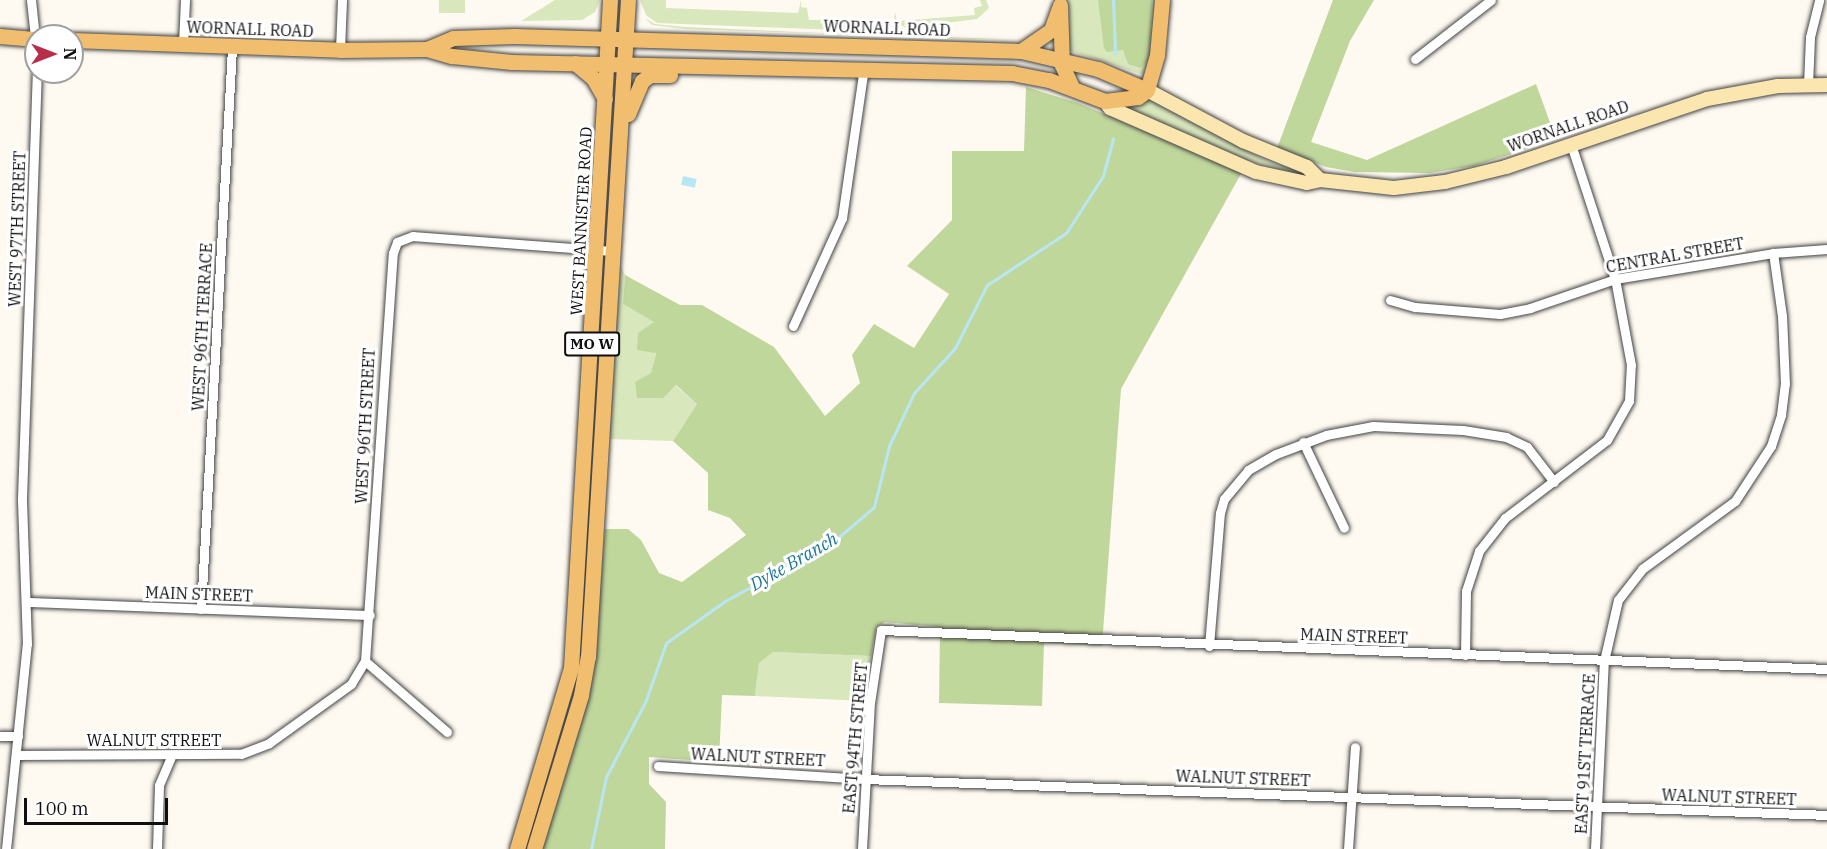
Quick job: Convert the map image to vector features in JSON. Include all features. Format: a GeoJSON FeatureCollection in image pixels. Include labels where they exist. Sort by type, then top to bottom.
{"type":"FeatureCollection","features":[{"type":"Feature","properties":{"kind":"main road","name":"WEST BANNISTER ROAD"},"geometry":{"type":"LineString","coordinates":[[517,849],[564,698],[575,623],[610,0]]}},
{"type":"Feature","properties":{"kind":"main road","name":"WEST BANNISTER ROAD"},"geometry":{"type":"LineString","coordinates":[[534,849],[581,694],[592,621],[628,0]]}},
{"type":"Feature","properties":{"kind":"main road"},"geometry":{"type":"LineString","coordinates":[[1105,101],[1138,96],[1147,90],[1157,55],[1162,0]]}},
{"type":"Feature","properties":{"kind":"main road"},"geometry":{"type":"LineString","coordinates":[[1021,51],[1051,30],[1060,2]]}},
{"type":"Feature","properties":{"kind":"main road"},"geometry":{"type":"LineString","coordinates":[[1060,2],[1062,60],[1072,87]]}},
{"type":"Feature","properties":{"kind":"main road"},"geometry":{"type":"LineString","coordinates":[[0,36],[24,39]]}},
{"type":"Feature","properties":{"kind":"main road","name":"WORNALL ROAD"},"geometry":{"type":"LineString","coordinates":[[427,49],[453,38],[626,38],[1021,51],[1098,69],[1147,90],[1243,141],[1307,167],[1320,180]]}},
{"type":"Feature","properties":{"kind":"main road","name":"WORNALL ROAD"},"geometry":{"type":"LineString","coordinates":[[84,40],[340,50],[427,49],[452,56],[503,61],[1012,73],[1072,87],[1105,101],[1110,108],[1256,172],[1307,183],[1320,180],[1384,188],[1421,186],[1506,167],[1707,99],[1808,85],[1827,85]]}},
{"type":"Feature","properties":{"kind":"main road"},"geometry":{"type":"LineString","coordinates":[[574,63],[593,78],[606,99]]}},
{"type":"Feature","properties":{"kind":"main road"},"geometry":{"type":"LineString","coordinates":[[621,143],[636,88],[650,75],[719,74],[735,67]]}},
{"type":"Feature","properties":{"kind":"street"},"geometry":{"type":"LineString","coordinates":[[32,0],[34,24]]}},
{"type":"Feature","properties":{"kind":"street"},"geometry":{"type":"LineString","coordinates":[[183,44],[185,0]]}},
{"type":"Feature","properties":{"kind":"street"},"geometry":{"type":"LineString","coordinates":[[340,50],[342,0]]}},
{"type":"Feature","properties":{"kind":"street"},"geometry":{"type":"LineString","coordinates":[[1415,59],[1491,0]]}},
{"type":"Feature","properties":{"kind":"street"},"geometry":{"type":"LineString","coordinates":[[1808,85],[1810,37],[1819,0]]}},
{"type":"Feature","properties":{"kind":"street","name":"WEST 96TH TERRACE"},"geometry":{"type":"LineString","coordinates":[[201,609],[232,47]]}},
{"type":"Feature","properties":{"kind":"street"},"geometry":{"type":"LineString","coordinates":[[793,326],[842,218],[864,68]]}},
{"type":"Feature","properties":{"kind":"street","name":"WEST 97TH STREET"},"geometry":{"type":"LineString","coordinates":[[6,849],[18,736],[28,602],[22,498],[37,84]]}},
{"type":"Feature","properties":{"kind":"street"},"geometry":{"type":"LineString","coordinates":[[1465,655],[1466,591],[1479,551],[1505,518],[1607,440],[1629,401],[1631,365],[1615,279],[1570,144]]}},
{"type":"Feature","properties":{"kind":"street","name":"WEST 96TH STREET"},"geometry":{"type":"LineString","coordinates":[[365,661],[370,615],[381,384],[393,253],[399,240],[413,236],[597,250]]}},
{"type":"Feature","properties":{"kind":"street","name":"CENTRAL STREET"},"geometry":{"type":"LineString","coordinates":[[1390,300],[1415,307],[1500,314],[1530,308],[1615,279],[1773,253],[1827,249]]}},
{"type":"Feature","properties":{"kind":"street"},"geometry":{"type":"LineString","coordinates":[[597,250],[614,251]]}},
{"type":"Feature","properties":{"kind":"street","name":"EAST 91ST TERRACE"},"geometry":{"type":"LineString","coordinates":[[1595,849],[1599,808],[1604,661],[1611,620],[1627,585],[1642,569],[1735,501],[1771,446],[1785,384],[1782,316],[1773,253]]}},
{"type":"Feature","properties":{"kind":"street"},"geometry":{"type":"LineString","coordinates":[[1209,646],[1222,505],[1234,483],[1248,470],[1303,442],[1373,426],[1487,433],[1527,447],[1554,482]]}},
{"type":"Feature","properties":{"kind":"street"},"geometry":{"type":"LineString","coordinates":[[1303,442],[1344,528]]}},
{"type":"Feature","properties":{"kind":"street","name":"MAIN STREET"},"geometry":{"type":"LineString","coordinates":[[28,602],[370,615]]}},
{"type":"Feature","properties":{"kind":"street","name":"MAIN STREET"},"geometry":{"type":"LineString","coordinates":[[881,630],[1209,646],[1827,669]]}},
{"type":"Feature","properties":{"kind":"street","name":"EAST 94TH STREET"},"geometry":{"type":"LineString","coordinates":[[862,849],[870,703],[881,630]]}},
{"type":"Feature","properties":{"kind":"street"},"geometry":{"type":"LineString","coordinates":[[365,661],[447,732]]}},
{"type":"Feature","properties":{"kind":"street","name":"WALNUT STREET"},"geometry":{"type":"LineString","coordinates":[[16,755],[171,757],[241,754],[269,743],[351,684],[365,661]]}},
{"type":"Feature","properties":{"kind":"street"},"geometry":{"type":"LineString","coordinates":[[0,736],[18,736]]}},
{"type":"Feature","properties":{"kind":"street"},"geometry":{"type":"LineString","coordinates":[[1348,849],[1355,747]]}},
{"type":"Feature","properties":{"kind":"street"},"geometry":{"type":"LineString","coordinates":[[157,849],[159,785],[171,757]]}},
{"type":"Feature","properties":{"kind":"street","name":"WALNUT STREET"},"geometry":{"type":"LineString","coordinates":[[658,766],[865,779],[1827,815]]}},
{"type":"Feature","properties":{"kind":"green space"},"geometry":{"type":"Polygon","coordinates":[[[439,0],[465,0],[465,13],[439,13],[439,0]]]}},
{"type":"Feature","properties":{"kind":"green space"},"geometry":{"type":"Polygon","coordinates":[[[555,0],[600,0],[595,12],[582,20],[521,21],[555,0]]]}},
{"type":"Feature","properties":{"kind":"green space"},"geometry":{"type":"Polygon","coordinates":[[[640,0],[666,0],[666,8],[798,13],[801,0],[801,7],[807,8],[809,20],[865,19],[864,31],[657,23],[646,15],[640,0]]]}},
{"type":"Feature","properties":{"kind":"green space"},"geometry":{"type":"Polygon","coordinates":[[[980,0],[986,0],[989,8],[977,19],[906,28],[894,21],[895,12],[897,21],[975,15],[974,8],[982,6],[980,0]]]}},
{"type":"Feature","properties":{"kind":"green space"},"geometry":{"type":"Polygon","coordinates":[[[1067,0],[1156,0],[1149,65],[1144,75],[1065,49],[1067,0]]]}},
{"type":"Feature","properties":{"kind":"green space"},"geometry":{"type":"Polygon","coordinates":[[[1098,0],[1152,0],[1150,59],[1140,68],[1128,64],[1123,50],[1107,52],[1104,48],[1098,0]]]}},
{"type":"Feature","properties":{"kind":"green space"},"geometry":{"type":"Polygon","coordinates":[[[1333,0],[1374,0],[1350,41],[1311,142],[1367,160],[1536,84],[1556,139],[1474,166],[1429,173],[1355,172],[1326,167],[1277,148],[1333,0]]]}},
{"type":"Feature","properties":{"kind":"green space"},"geometry":{"type":"Polygon","coordinates":[[[645,18],[655,24],[684,27],[842,34],[686,29],[652,25],[645,18]]]}},
{"type":"Feature","properties":{"kind":"green space"},"geometry":{"type":"Polygon","coordinates":[[[892,35],[1027,40],[899,37],[892,35]]]}},
{"type":"Feature","properties":{"kind":"green space"},"geometry":{"type":"Polygon","coordinates":[[[1026,87],[1078,103],[1242,172],[1121,389],[1102,646],[1044,643],[1042,706],[939,703],[940,627],[885,622],[876,628],[871,656],[773,652],[759,663],[755,696],[722,695],[719,762],[649,757],[649,784],[666,802],[665,849],[540,849],[595,653],[605,529],[628,529],[641,540],[659,573],[682,582],[746,535],[730,518],[708,510],[708,473],[673,441],[697,404],[676,385],[663,398],[637,398],[635,382],[651,373],[656,353],[637,350],[638,333],[654,322],[623,304],[625,275],[680,305],[702,305],[774,347],[825,416],[860,383],[852,355],[874,324],[914,348],[949,294],[907,266],[952,220],[952,151],[1024,151],[1026,87]]]}},
{"type":"Feature","properties":{"kind":"green space"},"geometry":{"type":"Polygon","coordinates":[[[1149,99],[1267,161],[1311,175],[1311,179],[1244,159],[1125,108],[1149,99]]]}},
{"type":"Feature","properties":{"kind":"green space"},"geometry":{"type":"Polygon","coordinates":[[[621,266],[625,275],[623,304],[655,322],[656,352],[651,373],[675,385],[697,404],[673,441],[609,439],[621,266]]]}},
{"type":"Feature","properties":{"kind":"green space"},"geometry":{"type":"Polygon","coordinates":[[[773,652],[871,656],[865,701],[755,696],[759,663],[773,652]]]}},
{"type":"Feature","properties":{"kind":"water"},"geometry":{"type":"Polygon","coordinates":[[[683,176],[697,179],[695,188],[681,185],[683,176]]]}},
{"type":"Feature","properties":{"kind":"waterway","name":"Dyke Branch"},"geometry":{"type":"LineString","coordinates":[[1113,0],[1115,53]]}},
{"type":"Feature","properties":{"kind":"waterway","name":"Dyke Branch"},"geometry":{"type":"LineString","coordinates":[[591,849],[606,777],[646,700],[666,643],[725,601],[834,541],[874,507],[889,446],[914,393],[955,348],[987,285],[1066,233],[1103,176],[1113,138]]}}]}
